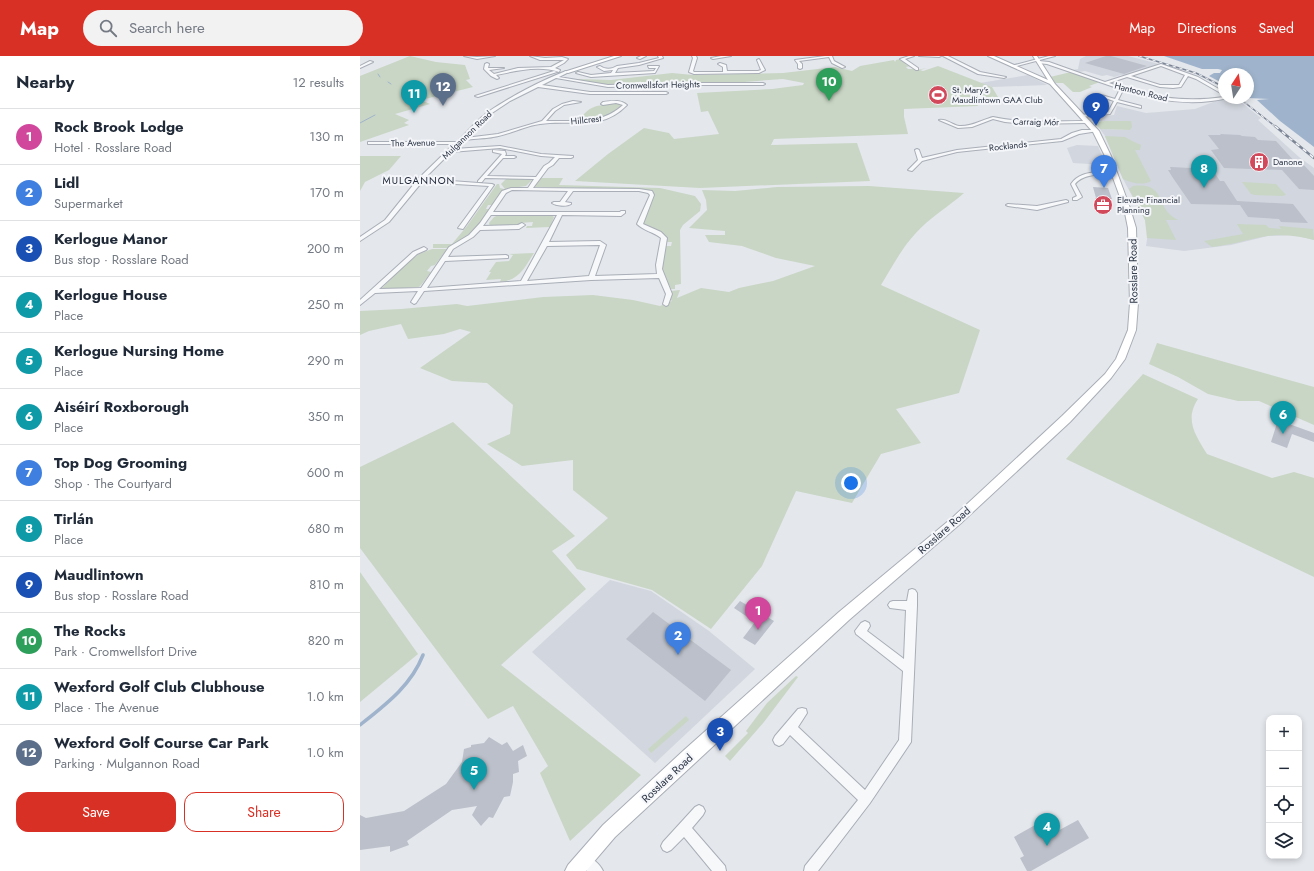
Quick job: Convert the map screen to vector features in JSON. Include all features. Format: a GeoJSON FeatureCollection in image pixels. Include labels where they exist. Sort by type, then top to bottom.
{"type":"FeatureCollection","features":[{"type":"Feature","properties":{"kind":"main road","name":"Mulgannon Road"},"geometry":{"type":"LineString","coordinates":[[566,72],[618,56]]}},
{"type":"Feature","properties":{"kind":"main road"},"geometry":{"type":"LineString","coordinates":[[990,56],[1036,77],[1049,80]]}},
{"type":"Feature","properties":{"kind":"main road"},"geometry":{"type":"LineString","coordinates":[[1037,59],[1049,80]]}},
{"type":"Feature","properties":{"kind":"main road","name":"Rosslare Road"},"geometry":{"type":"LineString","coordinates":[[574,871],[609,831],[844,616],[956,521],[1066,419],[1108,376],[1120,359],[1132,330],[1134,303],[1132,228],[1127,208],[1096,131],[1049,80]]}},
{"type":"Feature","properties":{"kind":"street"},"geometry":{"type":"LineString","coordinates":[[466,56],[477,58],[492,56]]}},
{"type":"Feature","properties":{"kind":"street"},"geometry":{"type":"LineString","coordinates":[[532,56],[540,58],[557,56],[566,59],[552,68]]}},
{"type":"Feature","properties":{"kind":"street"},"geometry":{"type":"LineString","coordinates":[[640,58],[638,58],[644,56]]}},
{"type":"Feature","properties":{"kind":"street"},"geometry":{"type":"LineString","coordinates":[[599,67],[604,70],[613,70],[616,67],[627,64],[661,58],[660,56]]}},
{"type":"Feature","properties":{"kind":"street"},"geometry":{"type":"LineString","coordinates":[[694,56],[692,73],[762,71],[763,70],[759,60]]}},
{"type":"Feature","properties":{"kind":"street"},"geometry":{"type":"LineString","coordinates":[[713,58],[729,56]]}},
{"type":"Feature","properties":{"kind":"street"},"geometry":{"type":"LineString","coordinates":[[800,68],[800,64],[797,60],[830,56],[833,62],[843,67]]}},
{"type":"Feature","properties":{"kind":"street"},"geometry":{"type":"LineString","coordinates":[[896,59],[912,56]]}},
{"type":"Feature","properties":{"kind":"street"},"geometry":{"type":"LineString","coordinates":[[921,56],[939,56]]}},
{"type":"Feature","properties":{"kind":"street"},"geometry":{"type":"LineString","coordinates":[[945,56],[979,73],[1004,77]]}},
{"type":"Feature","properties":{"kind":"street"},"geometry":{"type":"LineString","coordinates":[[1013,66],[1053,56]]}},
{"type":"Feature","properties":{"kind":"street"},"geometry":{"type":"LineString","coordinates":[[902,58],[916,68],[908,68]]}},
{"type":"Feature","properties":{"kind":"street","name":"Hantoon Road"},"geometry":{"type":"LineString","coordinates":[[1037,59],[1122,89],[1172,100],[1218,99]]}},
{"type":"Feature","properties":{"kind":"street"},"geometry":{"type":"LineString","coordinates":[[360,67],[371,62]]}},
{"type":"Feature","properties":{"kind":"street"},"geometry":{"type":"LineString","coordinates":[[486,69],[487,64]]}},
{"type":"Feature","properties":{"kind":"street"},"geometry":{"type":"LineString","coordinates":[[720,64],[726,66],[725,72]]}},
{"type":"Feature","properties":{"kind":"street"},"geometry":{"type":"LineString","coordinates":[[1106,83],[1161,65],[1188,74],[1218,90]]}},
{"type":"Feature","properties":{"kind":"street"},"geometry":{"type":"LineString","coordinates":[[486,69],[502,68]]}},
{"type":"Feature","properties":{"kind":"street"},"geometry":{"type":"LineString","coordinates":[[492,75],[518,69],[552,68],[566,72]]}},
{"type":"Feature","properties":{"kind":"street"},"geometry":{"type":"LineString","coordinates":[[578,73],[591,76],[612,74],[616,77],[655,72],[657,69],[649,68]]}},
{"type":"Feature","properties":{"kind":"street"},"geometry":{"type":"LineString","coordinates":[[486,69],[498,78]]}},
{"type":"Feature","properties":{"kind":"street"},"geometry":{"type":"LineString","coordinates":[[612,74],[613,70]]}},
{"type":"Feature","properties":{"kind":"street"},"geometry":{"type":"LineString","coordinates":[[477,96],[559,71]]}},
{"type":"Feature","properties":{"kind":"street","name":"Mulgannon Road"},"geometry":{"type":"LineString","coordinates":[[360,239],[387,221],[420,180],[478,122],[499,106],[566,72]]}},
{"type":"Feature","properties":{"kind":"street"},"geometry":{"type":"LineString","coordinates":[[1127,76],[1158,86],[1170,88],[1180,86],[1188,74]]}},
{"type":"Feature","properties":{"kind":"street","name":"Cromwellsfort Heights"},"geometry":{"type":"LineString","coordinates":[[554,77],[608,86],[763,84]]}},
{"type":"Feature","properties":{"kind":"street"},"geometry":{"type":"LineString","coordinates":[[538,86],[590,93],[666,93]]}},
{"type":"Feature","properties":{"kind":"street"},"geometry":{"type":"LineString","coordinates":[[1082,116],[1109,114],[1122,89]]}},
{"type":"Feature","properties":{"kind":"street"},"geometry":{"type":"LineString","coordinates":[[1098,95],[1140,107]]}},
{"type":"Feature","properties":{"kind":"street","name":"Hillcrest"},"geometry":{"type":"LineString","coordinates":[[543,122],[550,113],[563,104],[574,101],[579,102]]}},
{"type":"Feature","properties":{"kind":"street","name":"Hillcrest"},"geometry":{"type":"LineString","coordinates":[[459,141],[496,136],[543,122],[580,122],[599,120],[612,116],[625,105],[621,102],[604,104]]}},
{"type":"Feature","properties":{"kind":"street","name":"Carraig Mór"},"geometry":{"type":"LineString","coordinates":[[941,120],[958,127],[972,126],[994,118],[1005,121],[1025,123],[1087,122]]}},
{"type":"Feature","properties":{"kind":"street","name":"Rocklands"},"geometry":{"type":"LineString","coordinates":[[920,160],[957,151],[1062,140],[1067,136],[1085,130],[1096,131]]}},
{"type":"Feature","properties":{"kind":"street","name":"The Avenue"},"geometry":{"type":"LineString","coordinates":[[369,143],[459,141]]}},
{"type":"Feature","properties":{"kind":"street"},"geometry":{"type":"LineString","coordinates":[[450,151],[506,147],[551,156],[571,156]]}},
{"type":"Feature","properties":{"kind":"street"},"geometry":{"type":"LineString","coordinates":[[910,170],[920,160],[917,150]]}},
{"type":"Feature","properties":{"kind":"street"},"geometry":{"type":"LineString","coordinates":[[474,152],[499,151],[504,153],[482,179],[536,178]]}},
{"type":"Feature","properties":{"kind":"street"},"geometry":{"type":"LineString","coordinates":[[546,167],[544,164],[551,156]]}},
{"type":"Feature","properties":{"kind":"street"},"geometry":{"type":"LineString","coordinates":[[529,188],[536,178],[558,156]]}},
{"type":"Feature","properties":{"kind":"street"},"geometry":{"type":"LineString","coordinates":[[502,157],[514,157]]}},
{"type":"Feature","properties":{"kind":"street"},"geometry":{"type":"LineString","coordinates":[[1008,205],[1037,208],[1066,201],[1074,203],[1077,201],[1075,199],[1080,197],[1073,184],[1075,179],[1081,176],[1114,173]]}},
{"type":"Feature","properties":{"kind":"street"},"geometry":{"type":"LineString","coordinates":[[420,180],[492,185],[460,228]]}},
{"type":"Feature","properties":{"kind":"street"},"geometry":{"type":"LineString","coordinates":[[414,302],[450,248],[471,236],[490,213],[505,190],[529,188],[639,190],[650,192],[652,195],[640,224],[643,227],[658,232],[664,238],[659,270],[668,290],[667,303],[675,302]]}},
{"type":"Feature","properties":{"kind":"street"},"geometry":{"type":"LineString","coordinates":[[562,203],[572,189]]}},
{"type":"Feature","properties":{"kind":"street"},"geometry":{"type":"LineString","coordinates":[[554,203],[569,204]]}},
{"type":"Feature","properties":{"kind":"street"},"geometry":{"type":"LineString","coordinates":[[490,213],[622,214],[623,212]]}},
{"type":"Feature","properties":{"kind":"street"},"geometry":{"type":"LineString","coordinates":[[523,283],[551,235],[560,214]]}},
{"type":"Feature","properties":{"kind":"street"},"geometry":{"type":"LineString","coordinates":[[478,228],[519,227],[522,225]]}},
{"type":"Feature","properties":{"kind":"street"},"geometry":{"type":"LineString","coordinates":[[545,244],[600,243],[603,245],[591,278]]}},
{"type":"Feature","properties":{"kind":"street"},"geometry":{"type":"LineString","coordinates":[[360,303],[416,253],[424,249]]}},
{"type":"Feature","properties":{"kind":"street"},"geometry":{"type":"LineString","coordinates":[[443,259],[503,258]]}},
{"type":"Feature","properties":{"kind":"street"},"geometry":{"type":"LineString","coordinates":[[374,291],[423,289],[492,283],[523,283],[591,278],[662,276]]}},
{"type":"Feature","properties":{"kind":"street"},"geometry":{"type":"LineString","coordinates":[[810,871],[866,799],[905,742],[912,593]]}},
{"type":"Feature","properties":{"kind":"street"},"geometry":{"type":"LineString","coordinates":[[893,605],[912,606]]}},
{"type":"Feature","properties":{"kind":"street"},"geometry":{"type":"LineString","coordinates":[[865,626],[860,631],[909,669]]}},
{"type":"Feature","properties":{"kind":"street"},"geometry":{"type":"LineString","coordinates":[[778,740],[802,713]]}},
{"type":"Feature","properties":{"kind":"street"},"geometry":{"type":"LineString","coordinates":[[790,727],[866,799]]}},
{"type":"Feature","properties":{"kind":"street"},"geometry":{"type":"LineString","coordinates":[[667,846],[699,811]]}},
{"type":"Feature","properties":{"kind":"street"},"geometry":{"type":"LineString","coordinates":[[684,828],[720,871]]}},
{"type":"Feature","properties":{"kind":"street"},"geometry":{"type":"LineString","coordinates":[[584,860],[597,871]]}},
{"type":"Feature","properties":{"kind":"shaded area"},"geometry":{"type":"Polygon","coordinates":[[[1086,56],[1128,56],[1159,64],[1124,76],[1121,75],[1114,77],[1073,70],[1078,69],[1080,59],[1086,56]]]}},
{"type":"Feature","properties":{"kind":"shaded area"},"geometry":{"type":"Polygon","coordinates":[[[1028,75],[1047,85],[992,87],[980,83],[1028,75]]]}},
{"type":"Feature","properties":{"kind":"shaded area"},"geometry":{"type":"Polygon","coordinates":[[[1218,100],[1218,104],[1244,104],[1261,118],[1258,120],[1299,157],[1314,168],[1314,240],[1294,235],[1268,236],[1231,245],[1184,251],[1146,246],[1148,233],[1145,220],[1123,179],[1105,136],[1100,129],[1130,130],[1131,121],[1092,121],[1089,118],[1114,115],[1117,106],[1146,113],[1195,109],[1218,100]]]}},
{"type":"Feature","properties":{"kind":"shaded area"},"geometry":{"type":"Polygon","coordinates":[[[1077,145],[1098,146],[1106,165],[1073,163],[1067,148],[1077,145]]]}},
{"type":"Feature","properties":{"kind":"shaded area"},"geometry":{"type":"Polygon","coordinates":[[[610,580],[651,591],[709,631],[755,669],[655,763],[532,652],[610,580]]]}},
{"type":"Feature","properties":{"kind":"green space"},"geometry":{"type":"Polygon","coordinates":[[[410,56],[436,62],[465,65],[470,79],[466,80],[473,87],[421,100],[430,104],[395,114],[409,120],[404,123],[409,125],[360,142],[360,76],[410,56]]]}},
{"type":"Feature","properties":{"kind":"green space"},"geometry":{"type":"Polygon","coordinates":[[[900,59],[908,64],[905,64],[911,66],[906,67],[908,69],[916,70],[927,68],[920,70],[923,71],[938,66],[992,87],[1001,102],[977,104],[978,106],[904,109],[904,117],[908,134],[774,139],[771,145],[857,143],[870,181],[700,188],[575,181],[608,154],[644,128],[669,133],[674,139],[719,134],[708,111],[701,112],[697,93],[772,89],[803,85],[804,83],[783,79],[718,84],[671,83],[610,85],[576,80],[578,79],[611,80],[672,73],[693,75],[783,73],[835,67],[852,71],[860,66],[894,60],[895,62],[896,60],[900,59]]]}},
{"type":"Feature","properties":{"kind":"green space"},"geometry":{"type":"Polygon","coordinates":[[[1071,72],[1100,82],[1089,86],[1092,87],[1080,92],[1073,92],[1063,83],[1054,83],[1050,77],[1071,72]]]}},
{"type":"Feature","properties":{"kind":"green space"},"geometry":{"type":"Polygon","coordinates":[[[609,103],[623,105],[602,117],[578,121],[591,108],[608,105],[609,103]]]}},
{"type":"Feature","properties":{"kind":"green space"},"geometry":{"type":"Polygon","coordinates":[[[1131,121],[1132,127],[1130,130],[1100,129],[1093,122],[1131,121]]]}},
{"type":"Feature","properties":{"kind":"green space"},"geometry":{"type":"Polygon","coordinates":[[[1105,136],[1125,137],[1141,145],[1140,150],[1135,150],[1151,181],[1148,183],[1137,183],[1123,179],[1105,136]]]}},
{"type":"Feature","properties":{"kind":"green space"},"geometry":{"type":"Polygon","coordinates":[[[360,156],[401,156],[389,170],[365,182],[360,191],[360,156]]]}},
{"type":"Feature","properties":{"kind":"green space"},"geometry":{"type":"Polygon","coordinates":[[[507,178],[532,180],[526,186],[505,189],[501,184],[507,178]]]}},
{"type":"Feature","properties":{"kind":"green space"},"geometry":{"type":"Polygon","coordinates":[[[539,178],[563,178],[559,185],[660,188],[695,196],[701,204],[700,211],[683,225],[680,230],[681,284],[675,285],[675,289],[671,289],[662,269],[666,246],[671,246],[672,242],[667,242],[663,233],[645,226],[643,223],[652,192],[642,189],[534,187],[532,185],[539,178]]]}},
{"type":"Feature","properties":{"kind":"green space"},"geometry":{"type":"Polygon","coordinates":[[[1242,182],[1276,184],[1286,195],[1251,194],[1242,182]]]}},
{"type":"Feature","properties":{"kind":"green space"},"geometry":{"type":"Polygon","coordinates":[[[497,184],[499,184],[500,188],[504,189],[492,205],[488,205],[486,209],[490,209],[479,224],[466,237],[448,248],[433,248],[433,244],[452,244],[497,184]]]}},
{"type":"Feature","properties":{"kind":"green space"},"geometry":{"type":"Polygon","coordinates":[[[869,186],[964,193],[926,223],[915,234],[881,285],[980,330],[959,393],[896,409],[921,443],[881,454],[852,503],[796,491],[762,566],[711,629],[652,590],[577,569],[566,555],[608,518],[573,490],[573,460],[522,466],[487,444],[510,434],[513,405],[487,383],[452,381],[420,368],[471,332],[460,329],[444,334],[408,339],[401,324],[369,331],[360,335],[360,311],[457,304],[467,306],[543,297],[593,295],[633,300],[660,306],[672,301],[670,299],[671,291],[680,290],[677,298],[701,288],[729,292],[739,288],[773,281],[815,266],[776,258],[742,246],[709,242],[705,235],[725,235],[725,231],[689,228],[707,210],[706,200],[702,190],[735,191],[777,187],[869,186]]]}},
{"type":"Feature","properties":{"kind":"green space"},"geometry":{"type":"Polygon","coordinates":[[[1133,186],[1144,186],[1151,188],[1160,197],[1166,209],[1178,220],[1166,220],[1176,240],[1147,238],[1145,220],[1129,189],[1133,186]]]}},
{"type":"Feature","properties":{"kind":"green space"},"geometry":{"type":"Polygon","coordinates":[[[499,215],[551,215],[554,217],[550,227],[526,228],[527,226],[532,226],[533,222],[520,223],[518,225],[490,227],[489,223],[494,217],[499,215]]]}},
{"type":"Feature","properties":{"kind":"green space"},"geometry":{"type":"Polygon","coordinates":[[[1237,224],[1266,225],[1269,228],[1281,229],[1279,226],[1313,229],[1314,240],[1303,237],[1273,235],[1212,247],[1204,241],[1243,234],[1237,224]]]}},
{"type":"Feature","properties":{"kind":"green space"},"geometry":{"type":"Polygon","coordinates":[[[432,249],[447,249],[435,265],[431,266],[427,271],[431,272],[419,287],[382,288],[409,261],[419,254],[432,249]]]}},
{"type":"Feature","properties":{"kind":"green space"},"geometry":{"type":"Polygon","coordinates":[[[534,253],[521,272],[512,279],[500,282],[501,279],[486,280],[491,272],[489,272],[496,262],[509,261],[513,255],[509,254],[534,253]]]}},
{"type":"Feature","properties":{"kind":"green space"},"geometry":{"type":"Polygon","coordinates":[[[1157,343],[1314,387],[1314,425],[1259,401],[1238,401],[1208,394],[1178,377],[1149,364],[1157,343]]]}},
{"type":"Feature","properties":{"kind":"green space"},"geometry":{"type":"Polygon","coordinates":[[[1143,374],[1198,399],[1192,414],[1193,428],[1207,454],[1272,478],[1294,472],[1314,478],[1314,577],[1066,459],[1143,374]]]}},
{"type":"Feature","properties":{"kind":"green space"},"geometry":{"type":"Polygon","coordinates":[[[453,422],[575,536],[552,551],[586,589],[501,665],[641,775],[570,841],[540,773],[548,766],[513,706],[488,719],[360,548],[360,467],[453,422]]]}},
{"type":"Feature","properties":{"kind":"green space"},"geometry":{"type":"Polygon","coordinates":[[[360,572],[418,654],[360,702],[360,572]]]}},
{"type":"Feature","properties":{"kind":"green space"},"geometry":{"type":"Polygon","coordinates":[[[796,676],[798,677],[764,722],[730,761],[725,756],[748,733],[746,731],[767,703],[796,676]]]}},
{"type":"Feature","properties":{"kind":"green space"},"geometry":{"type":"Polygon","coordinates":[[[686,716],[689,720],[651,753],[648,749],[686,716]]]}},
{"type":"Feature","properties":{"kind":"water"},"geometry":{"type":"Polygon","coordinates":[[[1164,56],[1314,56],[1314,147],[1280,121],[1257,100],[1269,99],[1254,98],[1254,68],[1202,69],[1164,56]]]}},
{"type":"Feature","properties":{"kind":"water"},"geometry":{"type":"Polygon","coordinates":[[[1214,73],[1218,73],[1218,81],[1209,76],[1214,73]]]}},
{"type":"Feature","properties":{"kind":"building"},"geometry":{"type":"Polygon","coordinates":[[[1106,56],[1147,66],[1124,74],[1085,63],[1106,56]]]}},
{"type":"Feature","properties":{"kind":"building","name":"Danone"},"geometry":{"type":"Polygon","coordinates":[[[1220,134],[1240,135],[1255,137],[1258,140],[1276,141],[1295,162],[1301,162],[1314,176],[1314,190],[1299,189],[1282,170],[1224,168],[1211,150],[1219,149],[1208,135],[1221,135],[1220,134]]]}},
{"type":"Feature","properties":{"kind":"building"},"geometry":{"type":"Polygon","coordinates":[[[1170,167],[1212,169],[1220,181],[1224,181],[1237,201],[1293,204],[1308,223],[1281,222],[1279,219],[1248,217],[1240,205],[1191,204],[1168,170],[1171,170],[1170,167]]]}},
{"type":"Feature","properties":{"kind":"building"},"geometry":{"type":"Polygon","coordinates":[[[1093,187],[1108,188],[1112,199],[1096,198],[1093,187]]]}},
{"type":"Feature","properties":{"kind":"building"},"geometry":{"type":"Polygon","coordinates":[[[1278,420],[1314,433],[1314,442],[1292,434],[1287,448],[1271,442],[1278,420]]]}},
{"type":"Feature","properties":{"kind":"building"},"geometry":{"type":"Polygon","coordinates":[[[740,601],[774,621],[755,645],[743,638],[755,622],[734,608],[740,601]]]}},
{"type":"Feature","properties":{"kind":"building"},"geometry":{"type":"Polygon","coordinates":[[[653,612],[731,670],[705,701],[626,639],[653,612]]]}},
{"type":"Feature","properties":{"kind":"building"},"geometry":{"type":"Polygon","coordinates":[[[489,737],[502,745],[507,742],[513,751],[523,745],[527,756],[518,761],[519,772],[513,774],[510,796],[504,797],[493,818],[489,817],[481,826],[472,815],[477,806],[452,810],[407,841],[409,845],[390,852],[390,846],[360,850],[360,815],[366,818],[404,811],[446,784],[462,762],[464,749],[471,747],[471,745],[484,743],[489,737]]]}},
{"type":"Feature","properties":{"kind":"building"},"geometry":{"type":"Polygon","coordinates":[[[1044,820],[1052,834],[1078,820],[1089,838],[1031,871],[1027,871],[1020,858],[1024,856],[1014,837],[1044,820]]]}},
{"type":"Feature","properties":{"kind":"waterway"},"geometry":{"type":"LineString","coordinates":[[360,123],[375,115]]}},
{"type":"Feature","properties":{"kind":"waterway"},"geometry":{"type":"LineString","coordinates":[[360,725],[396,694],[412,676],[423,655]]}},
{"type":"Feature","properties":{"kind":"railway"},"geometry":{"type":"LineString","coordinates":[[1139,56],[1196,73],[1218,84]]}},
{"type":"Feature","properties":{"kind":"railway"},"geometry":{"type":"LineString","coordinates":[[1247,104],[1276,127]]}},
{"type":"Feature","properties":{"kind":"railway"},"geometry":{"type":"LineString","coordinates":[[1275,126],[1314,158]]}},
{"type":"Feature","properties":{"kind":"place","name":"St. Mary's Maudlintown GAA Club"},"geometry":{"type":"Point","coordinates":[938,95]}},
{"type":"Feature","properties":{"kind":"place","name":"The Rocks"},"geometry":{"type":"Point","coordinates":[829,101]}},
{"type":"Feature","properties":{"kind":"place","name":"Wexford Golf Course Car Park"},"geometry":{"type":"Point","coordinates":[443,106]}},
{"type":"Feature","properties":{"kind":"place","name":"Wexford Golf Club Clubhouse"},"geometry":{"type":"Point","coordinates":[414,113]}},
{"type":"Feature","properties":{"kind":"place","name":"Maudlintown"},"geometry":{"type":"Point","coordinates":[1096,126]}},
{"type":"Feature","properties":{"kind":"place","name":"Danone"},"geometry":{"type":"Point","coordinates":[1259,162]}},
{"type":"Feature","properties":{"kind":"place","name":"Top Dog Grooming"},"geometry":{"type":"Point","coordinates":[1104,188]}},
{"type":"Feature","properties":{"kind":"place","name":"Tirlán"},"geometry":{"type":"Point","coordinates":[1204,188]}},
{"type":"Feature","properties":{"kind":"place","name":"Elevate Financial Planning"},"geometry":{"type":"Point","coordinates":[1103,205]}},
{"type":"Feature","properties":{"kind":"place","name":"Aiséirí Roxborough"},"geometry":{"type":"Point","coordinates":[1283,434]}},
{"type":"Feature","properties":{"kind":"place","name":"Rock Brook Lodge"},"geometry":{"type":"Point","coordinates":[758,630]}},
{"type":"Feature","properties":{"kind":"place","name":"Lidl"},"geometry":{"type":"Point","coordinates":[678,655]}},
{"type":"Feature","properties":{"kind":"place","name":"Kerlogue Manor"},"geometry":{"type":"Point","coordinates":[720,751]}},
{"type":"Feature","properties":{"kind":"place","name":"Kerlogue Nursing Home"},"geometry":{"type":"Point","coordinates":[474,790]}},
{"type":"Feature","properties":{"kind":"place","name":"Kerlogue House"},"geometry":{"type":"Point","coordinates":[1047,846]}},
{"type":"Feature","properties":{"kind":"district","name":"MULGANNON"},"geometry":{"type":"Point","coordinates":[419,180]}}]}
